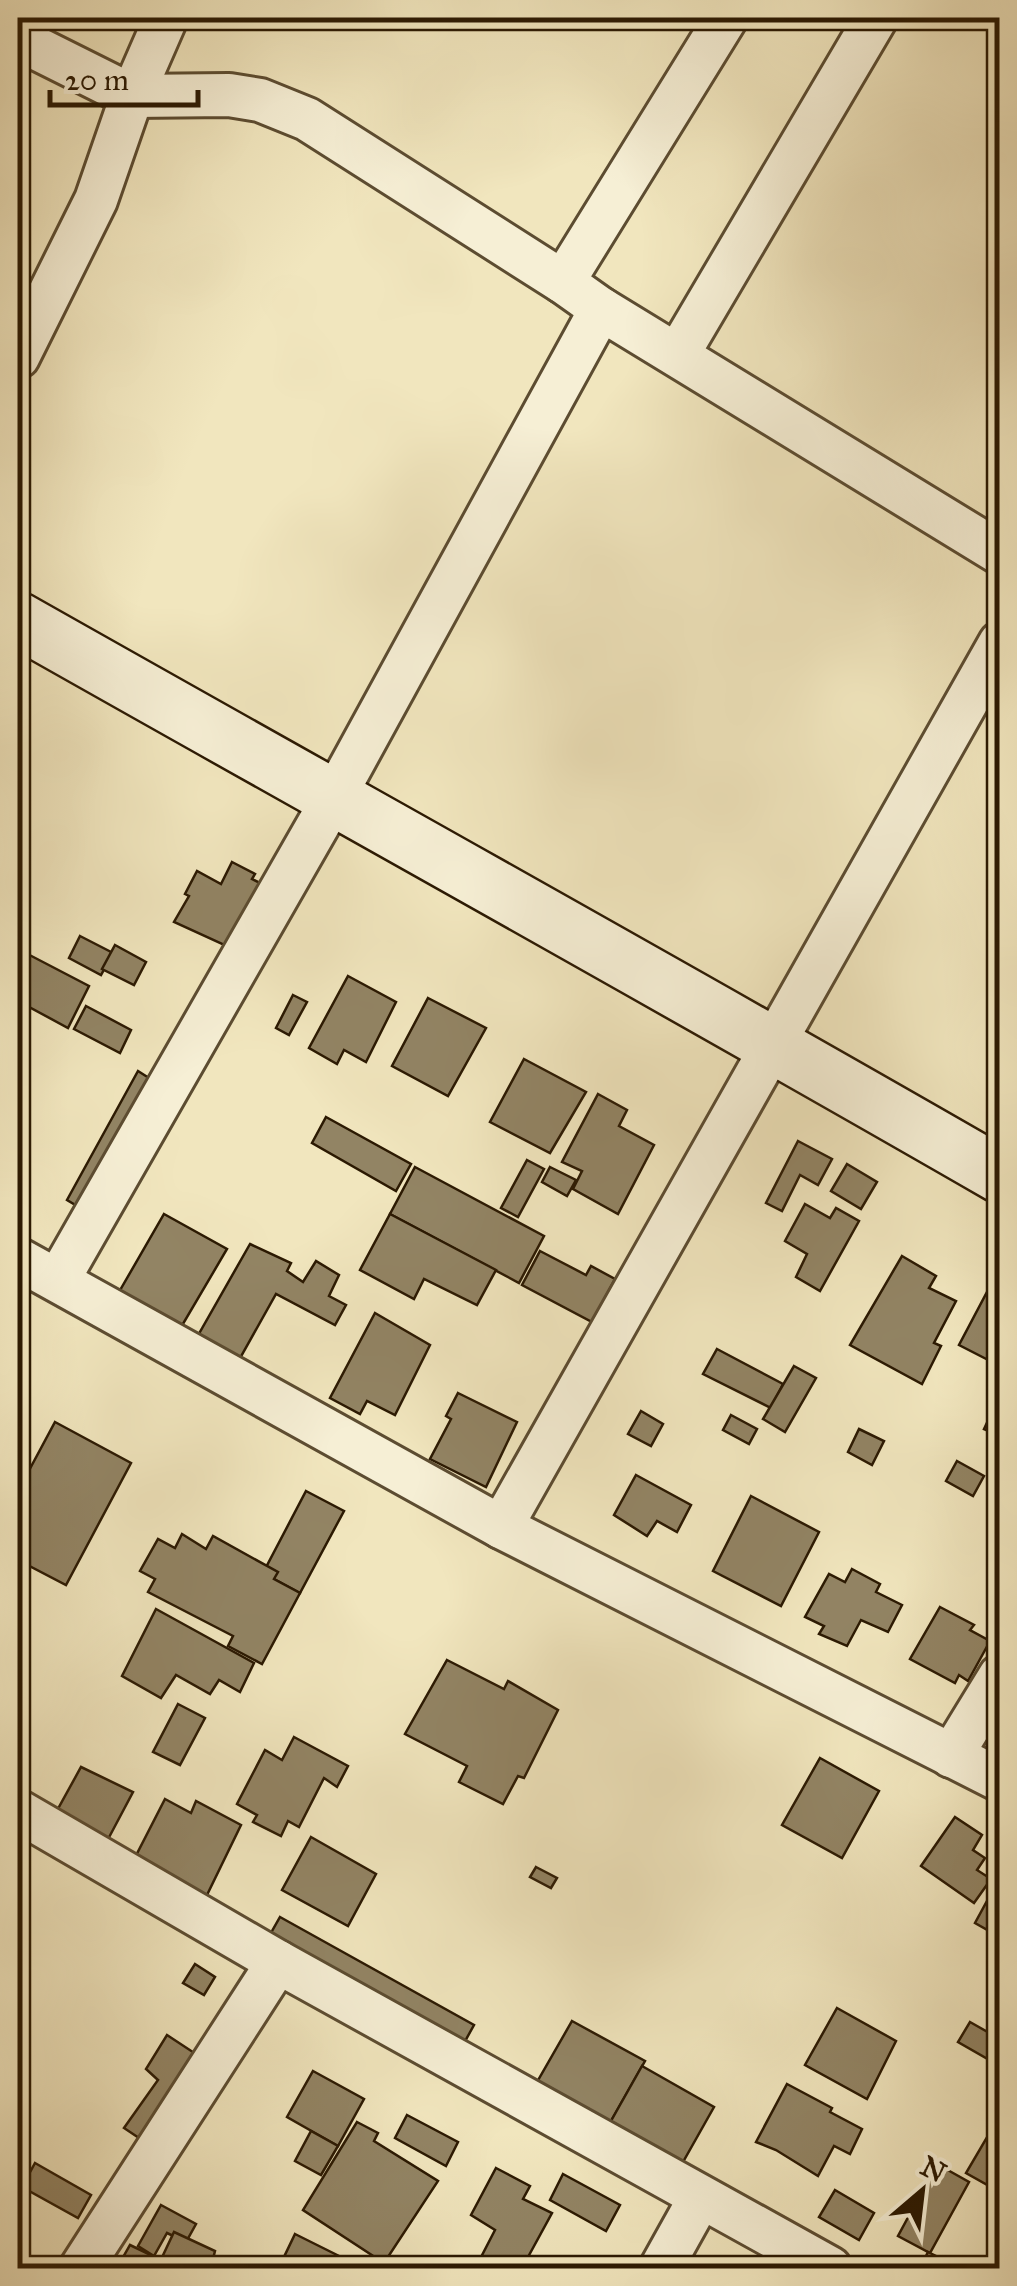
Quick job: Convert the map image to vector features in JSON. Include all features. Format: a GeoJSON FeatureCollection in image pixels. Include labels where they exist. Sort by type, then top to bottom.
{"type":"FeatureCollection","features":[{"type":"Feature","properties":{"kind":"street"},"geometry":{"type":"LineString","coordinates":[[18,356],[96,200],[132,96],[166,18]]}},
{"type":"Feature","properties":{"kind":"street"},"geometry":{"type":"LineString","coordinates":[[563,282],[726,18]]}},
{"type":"Feature","properties":{"kind":"street"},"geometry":{"type":"LineString","coordinates":[[678,354],[876,18]]}},
{"type":"Feature","properties":{"kind":"street"},"geometry":{"type":"LineString","coordinates":[[18,39],[132,96],[228,94],[260,100],[307,120],[601,309],[1000,553]]}},
{"type":"Feature","properties":{"kind":"street"},"geometry":{"type":"LineString","coordinates":[[58,1280],[333,799],[601,309]]}},
{"type":"Feature","properties":{"kind":"street"},"geometry":{"type":"LineString","coordinates":[[18,620],[1000,1175]]}},
{"type":"Feature","properties":{"kind":"street"},"geometry":{"type":"LineString","coordinates":[[501,1527],[1000,643]]}},
{"type":"Feature","properties":{"kind":"street"},"geometry":{"type":"LineString","coordinates":[[18,1258],[501,1527],[1000,1780]]}},
{"type":"Feature","properties":{"kind":"street"},"geometry":{"type":"LineString","coordinates":[[951,1756],[1000,1676]]}},
{"type":"Feature","properties":{"kind":"street"},"geometry":{"type":"LineString","coordinates":[[18,1812],[278,1962],[830,2268]]}},
{"type":"Feature","properties":{"kind":"street"},"geometry":{"type":"LineString","coordinates":[[81,2268],[278,1962]]}},
{"type":"Feature","properties":{"kind":"street"},"geometry":{"type":"LineString","coordinates":[[661,2268],[700,2198]]}},
{"type":"Feature","properties":{"kind":"building"},"geometry":{"type":"Polygon","coordinates":[[[232,862],[255,874],[252,879],[270,888],[233,949],[174,922],[197,871],[221,884],[232,862]]]}},
{"type":"Feature","properties":{"kind":"building"},"geometry":{"type":"Polygon","coordinates":[[[80,936],[113,953],[101,975],[69,958],[80,936]]]}},
{"type":"Feature","properties":{"kind":"building"},"geometry":{"type":"Polygon","coordinates":[[[115,945],[146,962],[134,985],[102,969],[115,945]]]}},
{"type":"Feature","properties":{"kind":"building"},"geometry":{"type":"Polygon","coordinates":[[[18,949],[89,986],[68,1028],[18,1001],[18,949]]]}},
{"type":"Feature","properties":{"kind":"building"},"geometry":{"type":"Polygon","coordinates":[[[348,976],[396,1002],[366,1062],[344,1050],[337,1064],[309,1048],[348,976]]]}},
{"type":"Feature","properties":{"kind":"building"},"geometry":{"type":"Polygon","coordinates":[[[293,995],[307,1002],[289,1035],[276,1028],[293,995]]]}},
{"type":"Feature","properties":{"kind":"building"},"geometry":{"type":"Polygon","coordinates":[[[428,998],[486,1028],[448,1096],[392,1066],[428,998]]]}},
{"type":"Feature","properties":{"kind":"building"},"geometry":{"type":"Polygon","coordinates":[[[86,1006],[131,1030],[120,1053],[74,1029],[86,1006]]]}},
{"type":"Feature","properties":{"kind":"building"},"geometry":{"type":"Polygon","coordinates":[[[524,1059],[586,1092],[550,1153],[490,1122],[524,1059]]]}},
{"type":"Feature","properties":{"kind":"building"},"geometry":{"type":"Polygon","coordinates":[[[138,1071],[163,1087],[94,1216],[67,1200],[138,1071]]]}},
{"type":"Feature","properties":{"kind":"building"},"geometry":{"type":"Polygon","coordinates":[[[598,1094],[627,1110],[619,1126],[654,1145],[618,1214],[573,1189],[582,1171],[562,1162],[598,1094]]]}},
{"type":"Feature","properties":{"kind":"building"},"geometry":{"type":"Polygon","coordinates":[[[326,1117],[411,1164],[396,1191],[312,1143],[326,1117]]]}},
{"type":"Feature","properties":{"kind":"building"},"geometry":{"type":"Polygon","coordinates":[[[798,1141],[832,1159],[818,1185],[800,1175],[782,1211],[766,1203],[798,1141]]]}},
{"type":"Feature","properties":{"kind":"building"},"geometry":{"type":"Polygon","coordinates":[[[527,1160],[544,1169],[518,1217],[501,1208],[527,1160]]]}},
{"type":"Feature","properties":{"kind":"building"},"geometry":{"type":"Polygon","coordinates":[[[847,1164],[877,1182],[861,1209],[831,1191],[847,1164]]]}},
{"type":"Feature","properties":{"kind":"building"},"geometry":{"type":"Polygon","coordinates":[[[415,1167],[544,1236],[519,1283],[390,1214],[415,1167]]]}},
{"type":"Feature","properties":{"kind":"building"},"geometry":{"type":"Polygon","coordinates":[[[550,1167],[576,1180],[567,1196],[542,1182],[550,1167]]]}},
{"type":"Feature","properties":{"kind":"building"},"geometry":{"type":"Polygon","coordinates":[[[805,1204],[830,1218],[836,1208],[859,1221],[820,1291],[796,1277],[807,1254],[785,1241],[805,1204]]]}},
{"type":"Feature","properties":{"kind":"building"},"geometry":{"type":"Polygon","coordinates":[[[164,1214],[227,1249],[180,1329],[119,1292],[164,1214]]]}},
{"type":"Feature","properties":{"kind":"building"},"geometry":{"type":"Polygon","coordinates":[[[390,1214],[496,1270],[477,1305],[424,1279],[414,1299],[360,1270],[390,1214]]]}},
{"type":"Feature","properties":{"kind":"building"},"geometry":{"type":"Polygon","coordinates":[[[250,1244],[291,1263],[287,1271],[303,1282],[316,1261],[339,1275],[329,1296],[346,1305],[335,1325],[276,1294],[230,1376],[188,1353],[250,1244]]]}},
{"type":"Feature","properties":{"kind":"building"},"geometry":{"type":"Polygon","coordinates":[[[540,1251],[586,1275],[591,1266],[615,1279],[592,1322],[522,1285],[540,1251]]]}},
{"type":"Feature","properties":{"kind":"building"},"geometry":{"type":"Polygon","coordinates":[[[902,1256],[936,1276],[929,1288],[956,1301],[934,1343],[941,1346],[922,1384],[850,1345],[902,1256]]]}},
{"type":"Feature","properties":{"kind":"building"},"geometry":{"type":"Polygon","coordinates":[[[987,1292],[1000,1299],[1000,1366],[959,1345],[987,1292]]]}},
{"type":"Feature","properties":{"kind":"building"},"geometry":{"type":"Polygon","coordinates":[[[375,1313],[430,1345],[395,1415],[367,1401],[360,1414],[330,1398],[375,1313]]]}},
{"type":"Feature","properties":{"kind":"building"},"geometry":{"type":"Polygon","coordinates":[[[717,1349],[783,1384],[771,1408],[703,1374],[717,1349]]]}},
{"type":"Feature","properties":{"kind":"building"},"geometry":{"type":"Polygon","coordinates":[[[794,1366],[816,1378],[785,1432],[763,1419],[794,1366]]]}},
{"type":"Feature","properties":{"kind":"building"},"geometry":{"type":"Polygon","coordinates":[[[458,1393],[517,1422],[486,1487],[430,1459],[451,1419],[446,1416],[458,1393]]]}},
{"type":"Feature","properties":{"kind":"building"},"geometry":{"type":"Polygon","coordinates":[[[1000,1400],[1000,1436],[984,1429],[1000,1400]]]}},
{"type":"Feature","properties":{"kind":"building"},"geometry":{"type":"Polygon","coordinates":[[[641,1411],[663,1424],[651,1446],[628,1434],[641,1411]]]}},
{"type":"Feature","properties":{"kind":"building"},"geometry":{"type":"Polygon","coordinates":[[[731,1415],[757,1429],[749,1444],[723,1430],[731,1415]]]}},
{"type":"Feature","properties":{"kind":"building"},"geometry":{"type":"Polygon","coordinates":[[[55,1422],[131,1463],[66,1585],[18,1560],[18,1491],[55,1422]]]}},
{"type":"Feature","properties":{"kind":"building"},"geometry":{"type":"Polygon","coordinates":[[[859,1429],[884,1441],[872,1465],[848,1452],[859,1429]]]}},
{"type":"Feature","properties":{"kind":"building"},"geometry":{"type":"Polygon","coordinates":[[[957,1461],[984,1476],[973,1496],[946,1481],[957,1461]]]}},
{"type":"Feature","properties":{"kind":"building"},"geometry":{"type":"Polygon","coordinates":[[[636,1475],[691,1505],[677,1532],[657,1521],[647,1536],[614,1515],[636,1475]]]}},
{"type":"Feature","properties":{"kind":"building"},"geometry":{"type":"Polygon","coordinates":[[[306,1491],[344,1511],[300,1593],[263,1573],[306,1491]]]}},
{"type":"Feature","properties":{"kind":"building"},"geometry":{"type":"Polygon","coordinates":[[[751,1496],[819,1532],[781,1606],[713,1571],[751,1496]]]}},
{"type":"Feature","properties":{"kind":"building"},"geometry":{"type":"Polygon","coordinates":[[[182,1534],[206,1549],[213,1536],[278,1572],[274,1579],[300,1593],[262,1664],[228,1646],[233,1636],[148,1592],[155,1579],[140,1571],[158,1539],[175,1548],[182,1534]]]}},
{"type":"Feature","properties":{"kind":"building"},"geometry":{"type":"Polygon","coordinates":[[[852,1569],[880,1584],[876,1592],[902,1605],[888,1632],[861,1620],[847,1646],[819,1634],[824,1626],[805,1617],[829,1574],[845,1582],[852,1569]]]}},
{"type":"Feature","properties":{"kind":"building"},"geometry":{"type":"Polygon","coordinates":[[[940,1607],[974,1625],[970,1630],[990,1641],[968,1681],[959,1675],[955,1683],[910,1659],[940,1607]]]}},
{"type":"Feature","properties":{"kind":"building"},"geometry":{"type":"Polygon","coordinates":[[[156,1609],[254,1663],[240,1692],[219,1680],[210,1694],[176,1675],[161,1698],[122,1676],[156,1609]]]}},
{"type":"Feature","properties":{"kind":"building"},"geometry":{"type":"Polygon","coordinates":[[[447,1660],[504,1689],[508,1681],[558,1710],[524,1778],[518,1776],[503,1804],[459,1782],[467,1766],[405,1734],[447,1660]]]}},
{"type":"Feature","properties":{"kind":"building"},"geometry":{"type":"Polygon","coordinates":[[[178,1704],[205,1718],[180,1765],[153,1752],[178,1704]]]}},
{"type":"Feature","properties":{"kind":"building"},"geometry":{"type":"Polygon","coordinates":[[[294,1737],[348,1766],[337,1787],[324,1778],[299,1827],[288,1821],[281,1836],[253,1822],[257,1815],[237,1804],[265,1750],[282,1760],[294,1737]]]}},
{"type":"Feature","properties":{"kind":"building"},"geometry":{"type":"Polygon","coordinates":[[[820,1758],[879,1791],[842,1858],[782,1825],[820,1758]]]}},
{"type":"Feature","properties":{"kind":"building"},"geometry":{"type":"Polygon","coordinates":[[[81,1767],[133,1792],[106,1843],[43,1836],[81,1767]]]}},
{"type":"Feature","properties":{"kind":"building"},"geometry":{"type":"Polygon","coordinates":[[[165,1799],[191,1813],[196,1801],[241,1825],[205,1899],[124,1879],[165,1799]]]}},
{"type":"Feature","properties":{"kind":"building"},"geometry":{"type":"Polygon","coordinates":[[[955,1817],[982,1835],[973,1850],[985,1858],[977,1870],[991,1879],[974,1903],[921,1866],[955,1817]]]}},
{"type":"Feature","properties":{"kind":"building"},"geometry":{"type":"Polygon","coordinates":[[[311,1837],[376,1874],[348,1926],[282,1890],[311,1837]]]}},
{"type":"Feature","properties":{"kind":"building"},"geometry":{"type":"Polygon","coordinates":[[[536,1867],[557,1878],[551,1888],[530,1877],[536,1867]]]}},
{"type":"Feature","properties":{"kind":"building"},"geometry":{"type":"Polygon","coordinates":[[[987,1901],[1000,1908],[1000,1937],[975,1923],[987,1901]]]}},
{"type":"Feature","properties":{"kind":"building"},"geometry":{"type":"Polygon","coordinates":[[[280,1917],[474,2025],[453,2063],[259,1954],[280,1917]]]}},
{"type":"Feature","properties":{"kind":"building"},"geometry":{"type":"Polygon","coordinates":[[[195,1964],[215,1977],[204,1995],[183,1983],[195,1964]]]}},
{"type":"Feature","properties":{"kind":"building"},"geometry":{"type":"Polygon","coordinates":[[[837,2008],[896,2041],[867,2099],[805,2065],[837,2008]]]}},
{"type":"Feature","properties":{"kind":"building"},"geometry":{"type":"Polygon","coordinates":[[[572,2021],[645,2061],[598,2144],[525,2103],[572,2021]]]}},
{"type":"Feature","properties":{"kind":"building"},"geometry":{"type":"Polygon","coordinates":[[[970,2022],[1000,2039],[1000,2066],[958,2042],[970,2022]]]}},
{"type":"Feature","properties":{"kind":"building"},"geometry":{"type":"Polygon","coordinates":[[[167,2035],[208,2062],[151,2146],[124,2128],[158,2080],[146,2069],[167,2035]]]}},
{"type":"Feature","properties":{"kind":"building"},"geometry":{"type":"Polygon","coordinates":[[[642,2066],[714,2107],[670,2185],[598,2144],[642,2066]]]}},
{"type":"Feature","properties":{"kind":"building"},"geometry":{"type":"Polygon","coordinates":[[[313,2071],[364,2099],[338,2146],[287,2117],[313,2071]]]}},
{"type":"Feature","properties":{"kind":"building"},"geometry":{"type":"Polygon","coordinates":[[[787,2084],[862,2129],[850,2154],[834,2146],[818,2176],[756,2142],[787,2084]]]}},
{"type":"Feature","properties":{"kind":"building"},"geometry":{"type":"Polygon","coordinates":[[[407,2115],[458,2142],[446,2166],[395,2138],[407,2115]]]}},
{"type":"Feature","properties":{"kind":"building"},"geometry":{"type":"Polygon","coordinates":[[[1000,2115],[1000,2192],[966,2173],[1000,2115]]]}},
{"type":"Feature","properties":{"kind":"building"},"geometry":{"type":"Polygon","coordinates":[[[357,2122],[378,2133],[374,2141],[438,2181],[384,2263],[303,2210],[357,2122]]]}},
{"type":"Feature","properties":{"kind":"building"},"geometry":{"type":"Polygon","coordinates":[[[311,2131],[338,2146],[321,2175],[295,2161],[311,2131]]]}},
{"type":"Feature","properties":{"kind":"building"},"geometry":{"type":"Polygon","coordinates":[[[35,2163],[91,2195],[78,2218],[22,2187],[35,2163]]]}},
{"type":"Feature","properties":{"kind":"building"},"geometry":{"type":"Polygon","coordinates":[[[937,2164],[969,2182],[930,2253],[898,2236],[937,2164]]]}},
{"type":"Feature","properties":{"kind":"building"},"geometry":{"type":"Polygon","coordinates":[[[496,2168],[530,2186],[523,2199],[552,2213],[522,2268],[488,2268],[478,2263],[495,2230],[471,2215],[496,2168]]]}},
{"type":"Feature","properties":{"kind":"building"},"geometry":{"type":"Polygon","coordinates":[[[563,2174],[620,2205],[606,2231],[550,2200],[563,2174]]]}},
{"type":"Feature","properties":{"kind":"building"},"geometry":{"type":"Polygon","coordinates":[[[835,2190],[874,2213],[859,2240],[819,2217],[835,2190]]]}},
{"type":"Feature","properties":{"kind":"building"},"geometry":{"type":"Polygon","coordinates":[[[161,2205],[196,2224],[186,2242],[167,2233],[154,2256],[138,2246],[161,2205]]]}},
{"type":"Feature","properties":{"kind":"building"},"geometry":{"type":"Polygon","coordinates":[[[174,2232],[215,2251],[211,2267],[215,2268],[157,2268],[174,2232]]]}},
{"type":"Feature","properties":{"kind":"building"},"geometry":{"type":"Polygon","coordinates":[[[295,2234],[357,2265],[308,2268],[284,2257],[295,2234]]]}},
{"type":"Feature","properties":{"kind":"building"},"geometry":{"type":"Polygon","coordinates":[[[130,2245],[157,2258],[151,2268],[117,2268],[130,2245]]]}},
{"type":"Feature","properties":{"kind":"building"},"geometry":{"type":"Polygon","coordinates":[[[928,2252],[961,2268],[920,2268],[928,2252]]]}}]}
